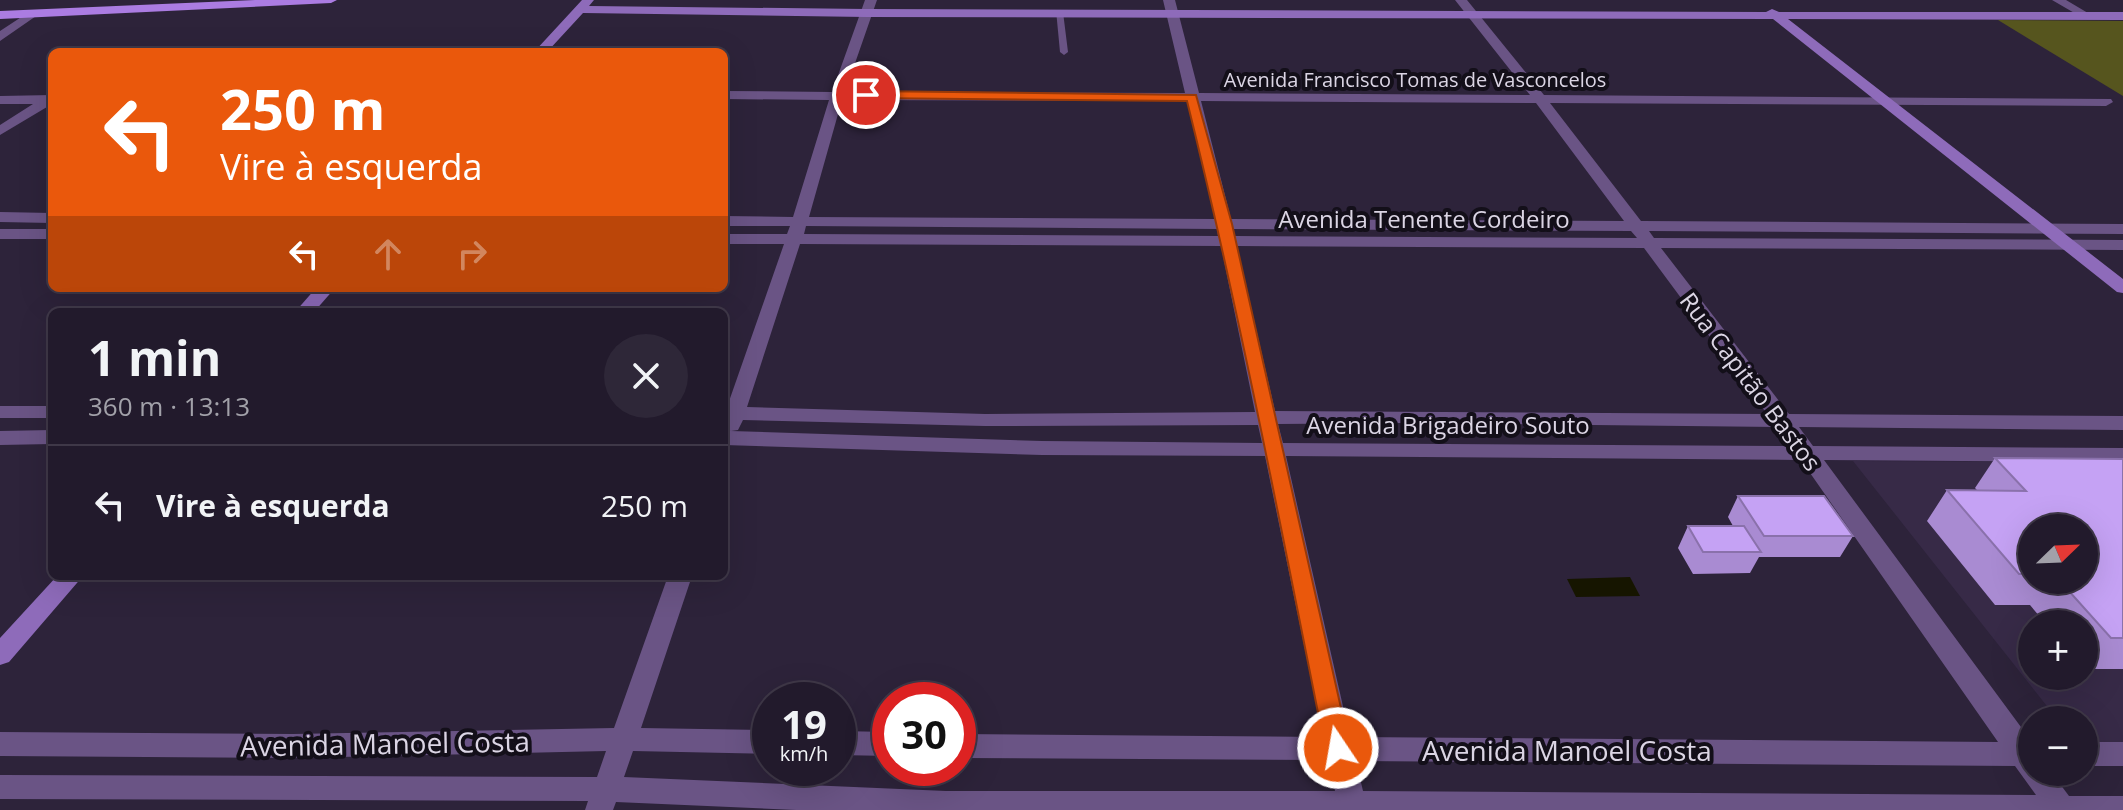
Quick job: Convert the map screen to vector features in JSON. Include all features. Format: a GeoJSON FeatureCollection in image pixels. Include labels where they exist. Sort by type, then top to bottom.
{"type":"FeatureCollection","features":[{"type":"Feature","properties":{"kind":"main road"},"geometry":{"type":"LineString","coordinates":[[0,15],[331,0]]}},
{"type":"Feature","properties":{"kind":"street"},"geometry":{"type":"LineString","coordinates":[[2058,0],[2087,16]]}},
{"type":"Feature","properties":{"kind":"street"},"geometry":{"type":"LineString","coordinates":[[544,48],[586,3],[1334,8],[2123,7]]}},
{"type":"Feature","properties":{"kind":"street"},"geometry":{"type":"LineString","coordinates":[[869,6],[1059,12],[1171,5]]}},
{"type":"Feature","properties":{"kind":"street"},"geometry":{"type":"LineString","coordinates":[[1171,5],[1275,449],[1352,807]]}},
{"type":"Feature","properties":{"kind":"street"},"geometry":{"type":"LineString","coordinates":[[730,413],[800,221],[837,95],[869,6]]}},
{"type":"Feature","properties":{"kind":"street","name":"Rua Capitão Bastos"},"geometry":{"type":"LineString","coordinates":[[1465,6],[1541,100],[1646,244],[1806,451],[2018,745]]}},
{"type":"Feature","properties":{"kind":"street"},"geometry":{"type":"LineString","coordinates":[[1764,7],[2123,16]]}},
{"type":"Feature","properties":{"kind":"street"},"geometry":{"type":"LineString","coordinates":[[1764,7],[2121,286]]}},
{"type":"Feature","properties":{"kind":"street"},"geometry":{"type":"LineString","coordinates":[[0,37],[33,14]]}},
{"type":"Feature","properties":{"kind":"street","name":"Avenida Francisco Tomas de Vasconcelos"},"geometry":{"type":"LineString","coordinates":[[728,95],[2106,102]]}},
{"type":"Feature","properties":{"kind":"street"},"geometry":{"type":"LineString","coordinates":[[0,100],[48,99]]}},
{"type":"Feature","properties":{"kind":"street"},"geometry":{"type":"LineString","coordinates":[[0,131],[48,101]]}},
{"type":"Feature","properties":{"kind":"street"},"geometry":{"type":"LineString","coordinates":[[0,217],[48,218]]}},
{"type":"Feature","properties":{"kind":"street","name":"Avenida Tenente Cordeiro"},"geometry":{"type":"LineString","coordinates":[[728,221],[1646,244],[2123,245]]}},
{"type":"Feature","properties":{"kind":"street","name":"Avenida Tenente Cordeiro"},"geometry":{"type":"LineString","coordinates":[[728,239],[1634,227],[2123,229]]}},
{"type":"Feature","properties":{"kind":"street"},"geometry":{"type":"LineString","coordinates":[[0,234],[48,234]]}},
{"type":"Feature","properties":{"kind":"street"},"geometry":{"type":"LineString","coordinates":[[308,308],[322,292]]}},
{"type":"Feature","properties":{"kind":"street"},"geometry":{"type":"LineString","coordinates":[[0,412],[48,412]]}},
{"type":"Feature","properties":{"kind":"street","name":"Avenida Brigadeiro Souto"},"geometry":{"type":"LineString","coordinates":[[730,413],[985,420],[1781,418],[2123,423]]}},
{"type":"Feature","properties":{"kind":"street"},"geometry":{"type":"LineString","coordinates":[[0,438],[48,437]]}},
{"type":"Feature","properties":{"kind":"street","name":"Avenida Brigadeiro Souto"},"geometry":{"type":"LineString","coordinates":[[728,441],[1042,448],[2123,455]]}},
{"type":"Feature","properties":{"kind":"street"},"geometry":{"type":"LineString","coordinates":[[0,655],[67,580]]}},
{"type":"Feature","properties":{"kind":"street"},"geometry":{"type":"LineString","coordinates":[[603,800],[679,580]]}},
{"type":"Feature","properties":{"kind":"street","name":"Avenida Manoel Costa"},"geometry":{"type":"LineString","coordinates":[[0,744],[293,746],[623,739],[752,742]]}},
{"type":"Feature","properties":{"kind":"street","name":"Avenida Manoel Costa"},"geometry":{"type":"LineString","coordinates":[[976,746],[1338,748],[2018,762]]}},
{"type":"Feature","properties":{"kind":"street"},"geometry":{"type":"LineString","coordinates":[[2098,754],[2123,754]]}},
{"type":"Feature","properties":{"kind":"street","name":"Rua Capitão Bastos"},"geometry":{"type":"LineString","coordinates":[[2047,786],[2062,808]]}},
{"type":"Feature","properties":{"kind":"street","name":"Avenida Manoel Costa"},"geometry":{"type":"LineString","coordinates":[[0,787],[443,791],[603,800],[946,804],[1352,807],[1636,803],[2123,809]]}},
{"type":"Feature","properties":{"kind":"lane"},"geometry":{"type":"LineString","coordinates":[[1059,12],[1064,52]]}},
{"type":"Feature","properties":{"kind":"shaded area"},"geometry":{"type":"Polygon","coordinates":[[[1998,20],[2123,21],[2123,96],[1998,20]]]}},
{"type":"Feature","properties":{"kind":"shaded area"},"geometry":{"type":"Polygon","coordinates":[[[1853,461],[2123,462],[2123,743],[2098,743],[2098,706],[2047,706],[2034,690],[2098,690],[2098,610],[2018,610],[2018,669],[1853,461]]]}},
{"type":"Feature","properties":{"kind":"shaded area"},"geometry":{"type":"Polygon","coordinates":[[[1630,577],[1640,596],[1576,597],[1567,579],[1630,577]]]}},
{"type":"Feature","properties":{"kind":"building"},"geometry":{"type":"Polygon","coordinates":[[[1995,458],[2123,459],[2123,638],[2111,638],[2098,624],[2098,610],[2086,610],[2072,594],[2098,594],[2098,514],[2018,514],[2018,573],[1947,490],[2026,491],[1995,458]]]}},
{"type":"Feature","properties":{"kind":"building"},"geometry":{"type":"Polygon","coordinates":[[[1738,496],[1824,496],[1853,536],[1764,536],[1738,496]]]}},
{"type":"Feature","properties":{"kind":"building"},"geometry":{"type":"Polygon","coordinates":[[[1688,526],[1744,526],[1761,552],[1703,552],[1688,526]]]}},
{"type":"Feature","properties":{"kind":"route"},"geometry":{"type":"LineString","coordinates":[[866,95],[1192,97],[1275,449],[1338,748]]}}]}
